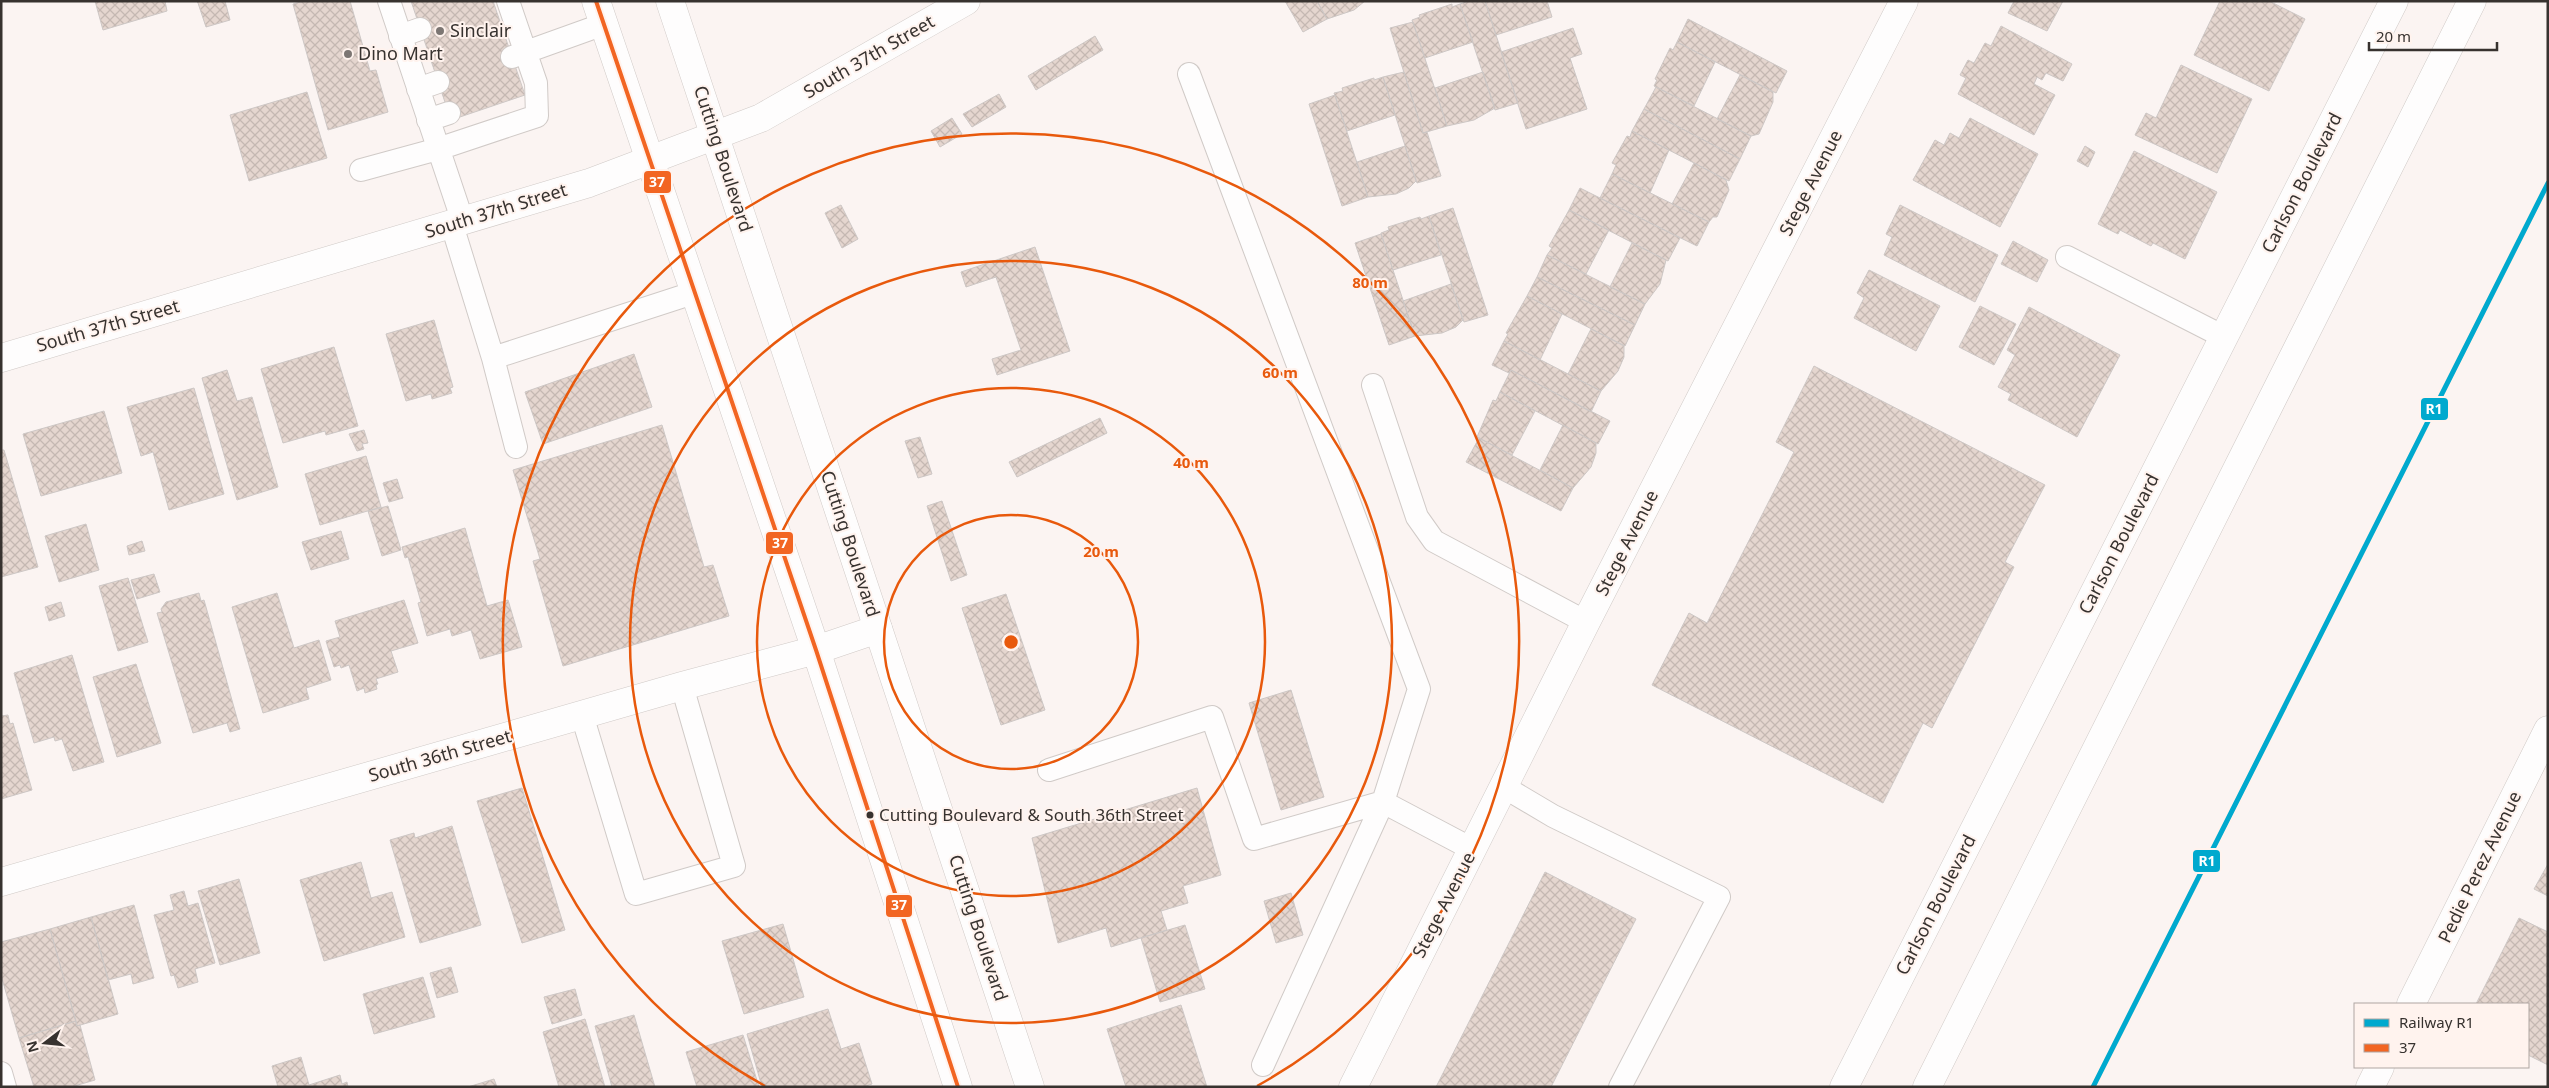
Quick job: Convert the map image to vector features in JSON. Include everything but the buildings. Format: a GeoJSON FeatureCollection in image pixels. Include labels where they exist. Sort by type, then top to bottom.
{"type":"FeatureCollection","features":[{"type":"Feature","properties":{"kind":"main road","name":"Cutting Boulevard"},"geometry":{"type":"LineString","coordinates":[[670,1],[1027,1086]]}},
{"type":"Feature","properties":{"kind":"main road","name":"South 37th Street"},"geometry":{"type":"LineString","coordinates":[[1,358],[457,223],[588,183],[651,160],[761,118],[966,1]]}},
{"type":"Feature","properties":{"kind":"main road","name":"Stege Avenue"},"geometry":{"type":"LineString","coordinates":[[1353,1087],[1586,622],[1904,1]]}},
{"type":"Feature","properties":{"kind":"main road","name":"Carlson Boulevard"},"geometry":{"type":"LineString","coordinates":[[1844,1087],[2394,1]]}},
{"type":"Feature","properties":{"kind":"main road"},"geometry":{"type":"LineString","coordinates":[[1927,1087],[2472,1]]}},
{"type":"Feature","properties":{"kind":"main road"},"geometry":{"type":"LineString","coordinates":[[600,13],[816,650],[958,1087]]}},
{"type":"Feature","properties":{"kind":"main road","name":"South 36th Street"},"geometry":{"type":"LineString","coordinates":[[1,882],[682,686],[816,650],[878,629]]}},
{"type":"Feature","properties":{"kind":"main road","name":"Pedie Perez Avenue"},"geometry":{"type":"LineString","coordinates":[[2412,1003],[2548,730]]}},
{"type":"Feature","properties":{"kind":"main road"},"geometry":{"type":"LineString","coordinates":[[2370,1087],[2380,1068]]}},
{"type":"Feature","properties":{"kind":"lane"},"geometry":{"type":"LineString","coordinates":[[388,1],[410,33],[439,116],[438,149],[516,447]]}},
{"type":"Feature","properties":{"kind":"lane"},"geometry":{"type":"LineString","coordinates":[[361,170],[438,149],[537,116],[529,86],[500,2]]}},
{"type":"Feature","properties":{"kind":"lane"},"geometry":{"type":"LineString","coordinates":[[518,54],[600,13]]}},
{"type":"Feature","properties":{"kind":"lane"},"geometry":{"type":"LineString","coordinates":[[1190,74],[1419,689],[1383,802],[1263,1066]]}},
{"type":"Feature","properties":{"kind":"lane"},"geometry":{"type":"LineString","coordinates":[[2067,257],[2224,337]]}},
{"type":"Feature","properties":{"kind":"lane"},"geometry":{"type":"LineString","coordinates":[[493,358],[696,292]]}},
{"type":"Feature","properties":{"kind":"lane"},"geometry":{"type":"LineString","coordinates":[[1373,385],[1417,517],[1434,541],[1586,622]]}},
{"type":"Feature","properties":{"kind":"lane"},"geometry":{"type":"LineString","coordinates":[[582,715],[636,894],[734,866],[682,686]]}},
{"type":"Feature","properties":{"kind":"lane"},"geometry":{"type":"LineString","coordinates":[[1049,770],[1212,717],[1254,839],[1383,802],[1472,849]]}},
{"type":"Feature","properties":{"kind":"lane"},"geometry":{"type":"LineString","coordinates":[[1504,787],[1553,816],[1718,897],[1620,1087]]}},
{"type":"Feature","properties":{"kind":"lane"},"geometry":{"type":"LineString","coordinates":[[1,1073],[5,1087]]}},
{"type":"Feature","properties":{"kind":"rail line","name":"R1"},"geometry":{"type":"LineString","coordinates":[[2093,1087],[2548,183]]}},
{"type":"Feature","properties":{"kind":"transit line","name":"37"},"geometry":{"type":"LineString","coordinates":[[596,1],[816,650],[958,1087]]}},
{"type":"Feature","properties":{"kind":"place","name":"Sinclair"},"geometry":{"type":"Point","coordinates":[440,31]}},
{"type":"Feature","properties":{"kind":"place","name":"Dino Mart"},"geometry":{"type":"Point","coordinates":[348,54]}},
{"type":"Feature","properties":{"kind":"place","name":"Cutting Boulevard & South 36th Street"},"geometry":{"type":"Point","coordinates":[870,815]}}]}
